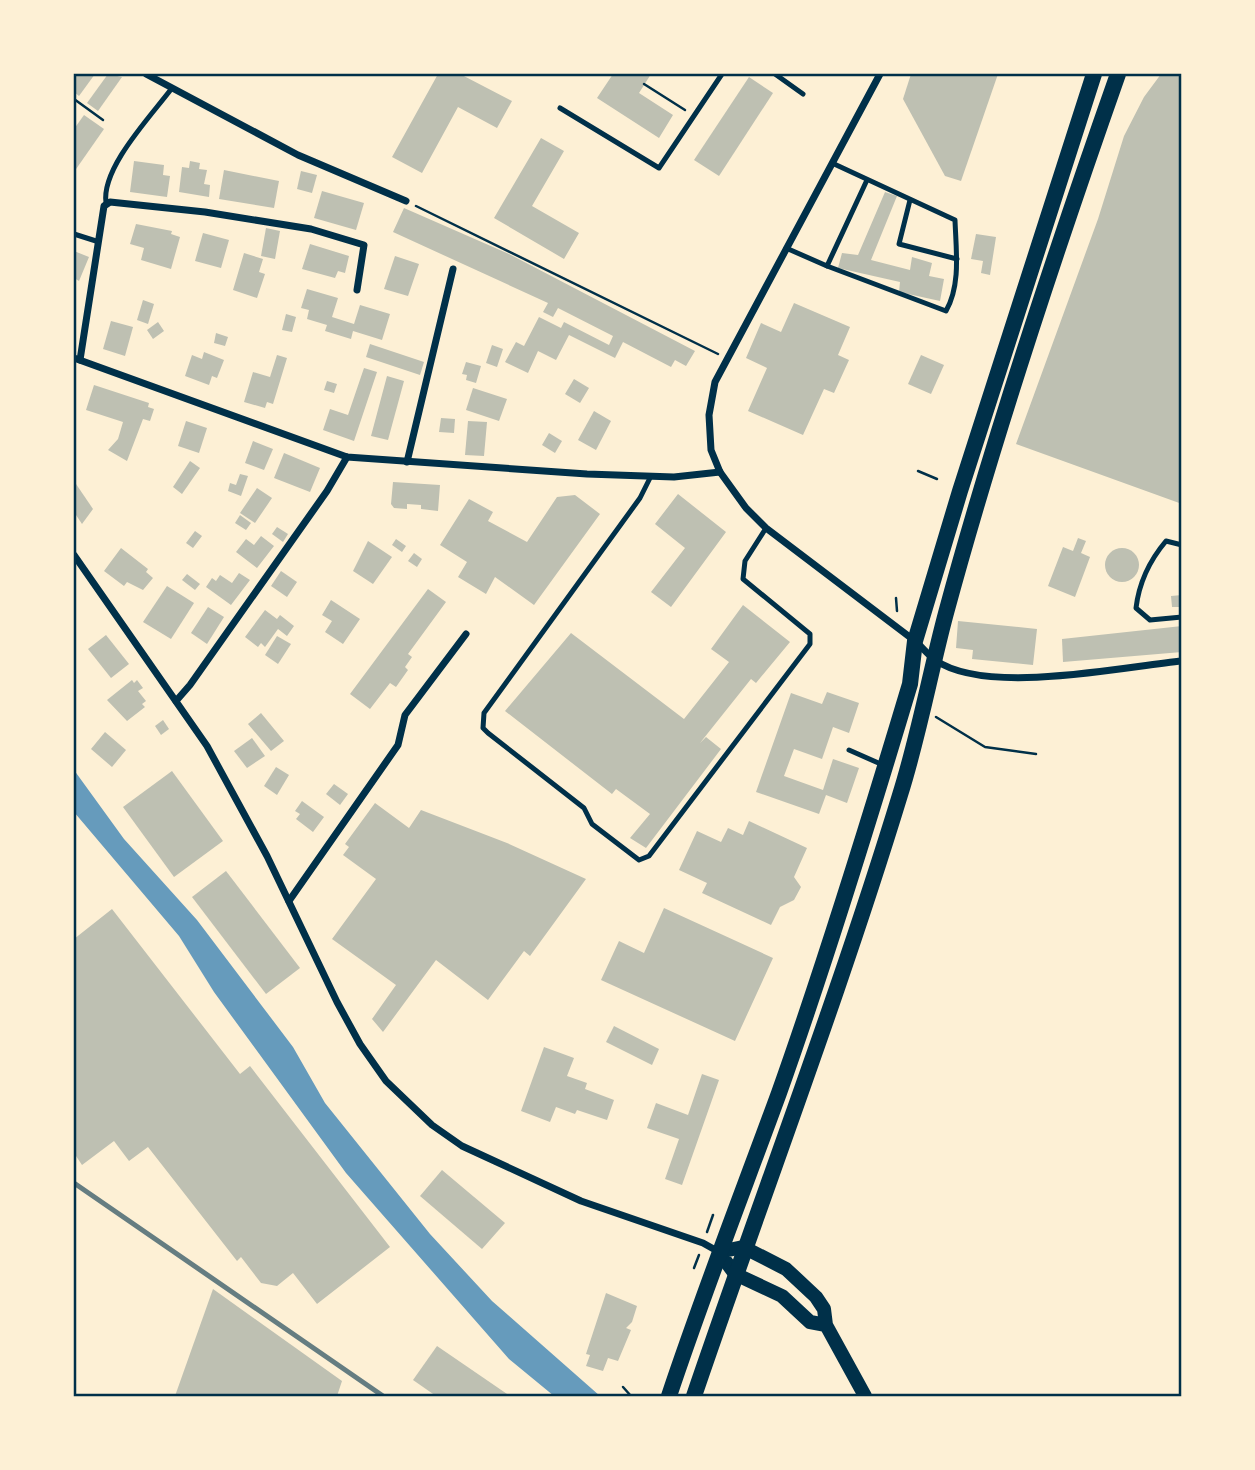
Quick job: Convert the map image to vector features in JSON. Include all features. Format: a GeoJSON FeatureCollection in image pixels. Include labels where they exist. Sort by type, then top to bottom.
{"type":"FeatureCollection","features":[{"type":"Feature","properties":{"kind":"main road"},"geometry":{"type":"LineString","coordinates":[[669,1396],[719,1252],[780,1090],[886,766],[910,684],[915,641],[1015,316],[1094,74]]}},
{"type":"Feature","properties":{"kind":"main road"},"geometry":{"type":"LineString","coordinates":[[694,1396],[743,1247],[851,949],[901,792],[946,613],[1040,303],[1118,74]]}},
{"type":"Feature","properties":{"kind":"main road"},"geometry":{"type":"LineString","coordinates":[[719,1252],[743,1247],[786,1269],[805,1286],[824,1309],[826,1325],[864,1396]]}},
{"type":"Feature","properties":{"kind":"main road"},"geometry":{"type":"LineString","coordinates":[[719,1252],[735,1274],[782,1296],[810,1322],[826,1325]]}},
{"type":"Feature","properties":{"kind":"street"},"geometry":{"type":"LineString","coordinates":[[146,74],[298,155],[407,201]]}},
{"type":"Feature","properties":{"kind":"street"},"geometry":{"type":"LineString","coordinates":[[880,74],[725,357],[715,382],[709,415],[711,450],[720,472],[766,528],[915,641],[935,660],[955,669],[1006,678],[1054,676],[1181,661]]}},
{"type":"Feature","properties":{"kind":"street"},"geometry":{"type":"LineString","coordinates":[[357,290],[364,245],[311,229],[245,218],[119,202],[106,203],[96,241],[77,359],[347,457],[651,476],[720,472]]}},
{"type":"Feature","properties":{"kind":"street"},"geometry":{"type":"LineString","coordinates":[[407,462],[453,269]]}},
{"type":"Feature","properties":{"kind":"street"},"geometry":{"type":"LineString","coordinates":[[176,701],[327,491],[347,457]]}},
{"type":"Feature","properties":{"kind":"street"},"geometry":{"type":"LineString","coordinates":[[74,555],[207,746],[289,901],[360,1045],[386,1081],[432,1125],[462,1146],[581,1201],[704,1243],[719,1252]]}},
{"type":"Feature","properties":{"kind":"street"},"geometry":{"type":"LineString","coordinates":[[289,901],[398,745],[405,715],[466,634]]}},
{"type":"Feature","properties":{"kind":"lane"},"geometry":{"type":"LineString","coordinates":[[560,108],[659,168],[722,74]]}},
{"type":"Feature","properties":{"kind":"lane"},"geometry":{"type":"LineString","coordinates":[[775,74],[803,94]]}},
{"type":"Feature","properties":{"kind":"lane"},"geometry":{"type":"LineString","coordinates":[[106,203],[105,194],[115,165],[172,88]]}},
{"type":"Feature","properties":{"kind":"lane"},"geometry":{"type":"LineString","coordinates":[[785,247],[827,266],[946,311],[952,300],[957,259],[955,220],[832,163]]}},
{"type":"Feature","properties":{"kind":"lane"},"geometry":{"type":"LineString","coordinates":[[827,266],[867,180]]}},
{"type":"Feature","properties":{"kind":"lane"},"geometry":{"type":"LineString","coordinates":[[910,200],[899,244],[957,259]]}},
{"type":"Feature","properties":{"kind":"lane"},"geometry":{"type":"LineString","coordinates":[[74,234],[96,241]]}},
{"type":"Feature","properties":{"kind":"lane"},"geometry":{"type":"LineString","coordinates":[[651,476],[640,498],[484,713],[482,722],[488,733],[584,808],[592,824],[639,860],[649,856],[810,644],[810,634],[743,579],[745,561],[766,528]]}},
{"type":"Feature","properties":{"kind":"lane"},"geometry":{"type":"LineString","coordinates":[[1181,545],[1166,541],[1155,554],[1138,592],[1136,608],[1150,620],[1181,617]]}},
{"type":"Feature","properties":{"kind":"lane"},"geometry":{"type":"LineString","coordinates":[[849,750],[886,766]]}},
{"type":"Feature","properties":{"kind":"path"},"geometry":{"type":"LineString","coordinates":[[644,84],[694,116]]}},
{"type":"Feature","properties":{"kind":"path"},"geometry":{"type":"LineString","coordinates":[[74,99],[103,120]]}},
{"type":"Feature","properties":{"kind":"path"},"geometry":{"type":"LineString","coordinates":[[407,201],[725,357]]}},
{"type":"Feature","properties":{"kind":"path"},"geometry":{"type":"LineString","coordinates":[[918,471],[937,479]]}},
{"type":"Feature","properties":{"kind":"path"},"geometry":{"type":"LineString","coordinates":[[936,717],[985,747],[1036,754]]}},
{"type":"Feature","properties":{"kind":"path"},"geometry":{"type":"LineString","coordinates":[[622,1387],[631,1396]]}},
{"type":"Feature","properties":{"kind":"water"},"geometry":{"type":"Polygon","coordinates":[[[74,770],[124,839],[197,920],[293,1047],[325,1103],[430,1234],[492,1301],[600,1396],[554,1396],[509,1359],[346,1173],[214,992],[179,936],[74,812],[74,770]]]}},
{"type":"Feature","properties":{"kind":"building"},"geometry":{"type":"Polygon","coordinates":[[[74,74],[95,74],[79,96],[74,92],[74,74]]]}},
{"type":"Feature","properties":{"kind":"building"},"geometry":{"type":"Polygon","coordinates":[[[108,74],[122,77],[98,111],[87,103],[108,74]]]}},
{"type":"Feature","properties":{"kind":"building"},"geometry":{"type":"Polygon","coordinates":[[[438,74],[460,74],[512,101],[497,128],[458,107],[422,173],[392,157],[438,74]]]}},
{"type":"Feature","properties":{"kind":"building"},"geometry":{"type":"Polygon","coordinates":[[[613,74],[651,74],[639,93],[673,115],[659,138],[597,98],[613,74]]]}},
{"type":"Feature","properties":{"kind":"building"},"geometry":{"type":"Polygon","coordinates":[[[911,74],[998,74],[961,181],[945,176],[903,99],[911,74]]]}},
{"type":"Feature","properties":{"kind":"building"},"geometry":{"type":"Polygon","coordinates":[[[1161,74],[1182,74],[1182,504],[1016,444],[1098,219],[1124,136],[1144,97],[1161,74]]]}},
{"type":"Feature","properties":{"kind":"building"},"geometry":{"type":"Polygon","coordinates":[[[749,77],[773,93],[719,176],[694,160],[749,77]]]}},
{"type":"Feature","properties":{"kind":"building"},"geometry":{"type":"Polygon","coordinates":[[[84,115],[104,129],[74,172],[74,129],[84,115]]]}},
{"type":"Feature","properties":{"kind":"building"},"geometry":{"type":"Polygon","coordinates":[[[541,138],[564,151],[532,206],[579,233],[564,259],[494,218],[541,138]]]}},
{"type":"Feature","properties":{"kind":"building"},"geometry":{"type":"Polygon","coordinates":[[[134,161],[164,165],[163,175],[170,176],[167,197],[130,192],[134,161]]]}},
{"type":"Feature","properties":{"kind":"building"},"geometry":{"type":"Polygon","coordinates":[[[190,161],[200,163],[199,169],[207,170],[204,184],[210,185],[209,197],[179,192],[182,167],[189,168],[190,161]]]}},
{"type":"Feature","properties":{"kind":"building"},"geometry":{"type":"Polygon","coordinates":[[[224,170],[279,181],[274,208],[219,199],[224,170]]]}},
{"type":"Feature","properties":{"kind":"building"},"geometry":{"type":"Polygon","coordinates":[[[301,171],[317,175],[312,193],[297,189],[301,171]]]}},
{"type":"Feature","properties":{"kind":"building"},"geometry":{"type":"Polygon","coordinates":[[[322,191],[364,203],[356,230],[314,218],[322,191]]]}},
{"type":"Feature","properties":{"kind":"building"},"geometry":{"type":"Polygon","coordinates":[[[885,192],[897,196],[871,260],[910,270],[912,257],[932,263],[929,276],[944,279],[940,301],[899,292],[900,282],[838,268],[842,253],[858,255],[885,192]]]}},
{"type":"Feature","properties":{"kind":"building"},"geometry":{"type":"Polygon","coordinates":[[[404,208],[509,254],[695,351],[686,366],[675,360],[671,367],[623,342],[615,358],[569,335],[556,360],[538,351],[528,373],[505,362],[516,342],[524,346],[539,317],[561,328],[564,322],[609,345],[613,336],[558,308],[553,317],[543,312],[548,303],[393,232],[404,208]]]}},
{"type":"Feature","properties":{"kind":"building"},"geometry":{"type":"Polygon","coordinates":[[[136,224],[172,231],[171,234],[180,237],[171,269],[141,260],[144,248],[130,244],[136,224]]]}},
{"type":"Feature","properties":{"kind":"building"},"geometry":{"type":"Polygon","coordinates":[[[266,228],[280,231],[275,259],[261,256],[266,228]]]}},
{"type":"Feature","properties":{"kind":"building"},"geometry":{"type":"Polygon","coordinates":[[[203,233],[229,240],[221,268],[195,261],[203,233]]]}},
{"type":"Feature","properties":{"kind":"building"},"geometry":{"type":"Polygon","coordinates":[[[976,234],[996,237],[990,275],[981,273],[983,261],[971,259],[976,234]]]}},
{"type":"Feature","properties":{"kind":"building"},"geometry":{"type":"Polygon","coordinates":[[[310,244],[349,256],[345,273],[338,271],[335,278],[302,269],[310,244]]]}},
{"type":"Feature","properties":{"kind":"building"},"geometry":{"type":"Polygon","coordinates":[[[74,251],[89,257],[79,281],[74,278],[74,251]]]}},
{"type":"Feature","properties":{"kind":"building"},"geometry":{"type":"Polygon","coordinates":[[[244,253],[263,259],[259,272],[265,274],[257,298],[233,290],[244,253]]]}},
{"type":"Feature","properties":{"kind":"building"},"geometry":{"type":"Polygon","coordinates":[[[395,256],[419,264],[408,296],[384,289],[395,256]]]}},
{"type":"Feature","properties":{"kind":"building"},"geometry":{"type":"Polygon","coordinates":[[[307,289],[338,298],[332,317],[354,324],[360,305],[390,314],[382,340],[353,331],[351,339],[325,331],[327,325],[307,319],[309,310],[301,308],[307,289]]]}},
{"type":"Feature","properties":{"kind":"building"},"geometry":{"type":"Polygon","coordinates":[[[143,300],[154,304],[148,324],[137,320],[143,300]]]}},
{"type":"Feature","properties":{"kind":"building"},"geometry":{"type":"Polygon","coordinates":[[[794,303],[850,327],[838,355],[849,360],[834,393],[824,389],[803,435],[748,411],[767,368],[746,358],[761,323],[781,332],[794,303]]]}},
{"type":"Feature","properties":{"kind":"building"},"geometry":{"type":"Polygon","coordinates":[[[286,314],[296,317],[292,332],[282,330],[286,314]]]}},
{"type":"Feature","properties":{"kind":"building"},"geometry":{"type":"Polygon","coordinates":[[[111,321],[133,327],[125,356],[103,349],[111,321]]]}},
{"type":"Feature","properties":{"kind":"building"},"geometry":{"type":"Polygon","coordinates":[[[158,322],[164,331],[153,339],[147,330],[158,322]]]}},
{"type":"Feature","properties":{"kind":"building"},"geometry":{"type":"Polygon","coordinates":[[[216,333],[228,337],[225,346],[214,343],[216,333]]]}},
{"type":"Feature","properties":{"kind":"building"},"geometry":{"type":"Polygon","coordinates":[[[370,344],[424,362],[420,375],[366,357],[370,344]]]}},
{"type":"Feature","properties":{"kind":"building"},"geometry":{"type":"Polygon","coordinates":[[[492,345],[503,349],[497,367],[486,363],[492,345]]]}},
{"type":"Feature","properties":{"kind":"building"},"geometry":{"type":"Polygon","coordinates":[[[204,352],[224,360],[217,378],[212,376],[209,385],[185,376],[192,355],[202,359],[204,352]]]}},
{"type":"Feature","properties":{"kind":"building"},"geometry":{"type":"Polygon","coordinates":[[[277,355],[287,358],[273,404],[267,402],[265,408],[244,402],[253,372],[270,377],[277,355]]]}},
{"type":"Feature","properties":{"kind":"building"},"geometry":{"type":"Polygon","coordinates":[[[921,355],[944,365],[931,394],[908,384],[921,355]]]}},
{"type":"Feature","properties":{"kind":"building"},"geometry":{"type":"Polygon","coordinates":[[[466,362],[481,366],[476,383],[466,380],[467,375],[462,374],[466,362]]]}},
{"type":"Feature","properties":{"kind":"building"},"geometry":{"type":"Polygon","coordinates":[[[364,368],[377,372],[354,441],[323,430],[330,409],[348,415],[364,368]]]}},
{"type":"Feature","properties":{"kind":"building"},"geometry":{"type":"Polygon","coordinates":[[[387,376],[404,381],[388,440],[371,436],[387,376]]]}},
{"type":"Feature","properties":{"kind":"building"},"geometry":{"type":"Polygon","coordinates":[[[574,379],[589,388],[580,403],[565,394],[574,379]]]}},
{"type":"Feature","properties":{"kind":"building"},"geometry":{"type":"Polygon","coordinates":[[[327,381],[337,384],[334,393],[324,390],[327,381]]]}},
{"type":"Feature","properties":{"kind":"building"},"geometry":{"type":"Polygon","coordinates":[[[94,385],[149,403],[148,407],[154,409],[150,421],[143,419],[127,461],[108,450],[118,439],[123,422],[86,410],[94,385]]]}},
{"type":"Feature","properties":{"kind":"building"},"geometry":{"type":"Polygon","coordinates":[[[473,388],[507,399],[499,421],[466,410],[473,388]]]}},
{"type":"Feature","properties":{"kind":"building"},"geometry":{"type":"Polygon","coordinates":[[[594,411],[611,421],[596,450],[578,440],[594,411]]]}},
{"type":"Feature","properties":{"kind":"building"},"geometry":{"type":"Polygon","coordinates":[[[441,418],[455,419],[454,433],[439,432],[441,418]]]}},
{"type":"Feature","properties":{"kind":"building"},"geometry":{"type":"Polygon","coordinates":[[[186,421],[207,428],[199,453],[178,446],[186,421]]]}},
{"type":"Feature","properties":{"kind":"building"},"geometry":{"type":"Polygon","coordinates":[[[468,421],[487,422],[484,456],[465,455],[468,421]]]}},
{"type":"Feature","properties":{"kind":"building"},"geometry":{"type":"Polygon","coordinates":[[[549,433],[562,441],[555,453],[542,445],[549,433]]]}},
{"type":"Feature","properties":{"kind":"building"},"geometry":{"type":"Polygon","coordinates":[[[253,441],[273,449],[264,470],[245,463],[253,441]]]}},
{"type":"Feature","properties":{"kind":"building"},"geometry":{"type":"Polygon","coordinates":[[[284,453],[320,468],[310,492],[274,478],[284,453]]]}},
{"type":"Feature","properties":{"kind":"building"},"geometry":{"type":"Polygon","coordinates":[[[190,461],[200,468],[182,494],[173,487],[190,461]]]}},
{"type":"Feature","properties":{"kind":"building"},"geometry":{"type":"Polygon","coordinates":[[[240,474],[248,476],[241,496],[228,491],[230,483],[236,485],[240,474]]]}},
{"type":"Feature","properties":{"kind":"building"},"geometry":{"type":"Polygon","coordinates":[[[74,481],[93,509],[82,524],[74,512],[74,481]]]}},
{"type":"Feature","properties":{"kind":"building"},"geometry":{"type":"Polygon","coordinates":[[[393,482],[440,485],[438,511],[421,509],[421,505],[407,504],[407,509],[394,508],[391,504],[393,482]]]}},
{"type":"Feature","properties":{"kind":"building"},"geometry":{"type":"Polygon","coordinates":[[[257,488],[272,498],[255,523],[240,513],[257,488]]]}},
{"type":"Feature","properties":{"kind":"building"},"geometry":{"type":"Polygon","coordinates":[[[678,494],[726,532],[671,607],[651,592],[685,548],[655,524],[678,494]]]}},
{"type":"Feature","properties":{"kind":"building"},"geometry":{"type":"Polygon","coordinates":[[[575,495],[600,514],[534,605],[495,577],[486,594],[458,577],[467,562],[440,545],[469,499],[493,512],[488,521],[527,542],[557,497],[575,495]]]}},
{"type":"Feature","properties":{"kind":"building"},"geometry":{"type":"Polygon","coordinates":[[[240,515],[251,523],[246,530],[235,523],[240,515]]]}},
{"type":"Feature","properties":{"kind":"building"},"geometry":{"type":"Polygon","coordinates":[[[277,527],[288,534],[283,542],[272,534],[277,527]]]}},
{"type":"Feature","properties":{"kind":"building"},"geometry":{"type":"Polygon","coordinates":[[[195,531],[202,536],[193,548],[186,543],[195,531]]]}},
{"type":"Feature","properties":{"kind":"building"},"geometry":{"type":"Polygon","coordinates":[[[261,536],[274,546],[257,568],[236,552],[246,539],[254,545],[261,536]]]}},
{"type":"Feature","properties":{"kind":"building"},"geometry":{"type":"Polygon","coordinates":[[[1078,538],[1086,541],[1081,553],[1090,557],[1075,597],[1048,586],[1063,547],[1073,551],[1078,538]]]}},
{"type":"Feature","properties":{"kind":"building"},"geometry":{"type":"Polygon","coordinates":[[[396,539],[406,546],[402,552],[392,545],[396,539]]]}},
{"type":"Feature","properties":{"kind":"building"},"geometry":{"type":"Polygon","coordinates":[[[368,541],[392,557],[373,584],[353,571],[368,541]]]}},
{"type":"Feature","properties":{"kind":"building"},"geometry":{"type":"Polygon","coordinates":[[[121,548],[148,569],[146,572],[153,578],[143,590],[127,582],[124,586],[104,571],[121,548]]]}},
{"type":"Feature","properties":{"kind":"building"},"geometry":{"type":"Polygon","coordinates":[[[1122,548],[1134,553],[1139,565],[1134,577],[1122,582],[1110,577],[1105,565],[1110,553],[1122,548]]]}},
{"type":"Feature","properties":{"kind":"building"},"geometry":{"type":"Polygon","coordinates":[[[414,553],[422,559],[417,567],[408,561],[414,553]]]}},
{"type":"Feature","properties":{"kind":"building"},"geometry":{"type":"Polygon","coordinates":[[[281,571],[297,582],[287,597],[271,586],[281,571]]]}},
{"type":"Feature","properties":{"kind":"building"},"geometry":{"type":"Polygon","coordinates":[[[239,573],[250,580],[231,605],[206,587],[212,578],[216,581],[220,575],[232,583],[239,573]]]}},
{"type":"Feature","properties":{"kind":"building"},"geometry":{"type":"Polygon","coordinates":[[[187,574],[200,584],[195,590],[182,580],[187,574]]]}},
{"type":"Feature","properties":{"kind":"building"},"geometry":{"type":"Polygon","coordinates":[[[167,586],[194,603],[171,639],[143,622],[167,586]]]}},
{"type":"Feature","properties":{"kind":"building"},"geometry":{"type":"Polygon","coordinates":[[[428,589],[446,602],[408,654],[412,657],[405,667],[408,670],[396,687],[390,683],[370,709],[350,694],[428,589]]]}},
{"type":"Feature","properties":{"kind":"building"},"geometry":{"type":"Polygon","coordinates":[[[1182,595],[1182,607],[1172,607],[1171,596],[1182,595]]]}},
{"type":"Feature","properties":{"kind":"building"},"geometry":{"type":"Polygon","coordinates":[[[331,600],[360,619],[343,644],[325,632],[332,621],[322,615],[331,600]]]}},
{"type":"Feature","properties":{"kind":"building"},"geometry":{"type":"Polygon","coordinates":[[[743,605],[790,642],[756,683],[751,679],[700,743],[706,737],[721,749],[646,848],[630,838],[650,814],[616,789],[612,794],[505,711],[571,633],[684,719],[729,662],[711,649],[743,605]]]}},
{"type":"Feature","properties":{"kind":"building"},"geometry":{"type":"Polygon","coordinates":[[[208,607],[224,617],[207,644],[191,633],[208,607]]]}},
{"type":"Feature","properties":{"kind":"building"},"geometry":{"type":"Polygon","coordinates":[[[265,610],[277,619],[280,615],[294,626],[287,636],[278,629],[265,647],[261,643],[258,647],[245,637],[265,610]]]}},
{"type":"Feature","properties":{"kind":"building"},"geometry":{"type":"Polygon","coordinates":[[[958,621],[1037,629],[1033,665],[972,659],[973,650],[956,648],[958,621]]]}},
{"type":"Feature","properties":{"kind":"building"},"geometry":{"type":"Polygon","coordinates":[[[1182,626],[1182,652],[1063,662],[1062,639],[1182,626]]]}},
{"type":"Feature","properties":{"kind":"building"},"geometry":{"type":"Polygon","coordinates":[[[106,635],[129,664],[111,678],[88,649],[106,635]]]}},
{"type":"Feature","properties":{"kind":"building"},"geometry":{"type":"Polygon","coordinates":[[[277,636],[291,644],[278,664],[265,655],[277,636]]]}},
{"type":"Feature","properties":{"kind":"building"},"geometry":{"type":"Polygon","coordinates":[[[132,680],[134,683],[137,680],[143,688],[138,691],[146,701],[142,704],[145,707],[127,721],[107,700],[132,680]]]}},
{"type":"Feature","properties":{"kind":"building"},"geometry":{"type":"Polygon","coordinates":[[[827,692],[859,703],[849,733],[833,727],[822,759],[794,749],[784,776],[823,790],[833,759],[859,768],[847,803],[826,795],[819,814],[756,792],[791,693],[822,704],[827,692]]]}},
{"type":"Feature","properties":{"kind":"building"},"geometry":{"type":"Polygon","coordinates":[[[261,713],[284,741],[271,751],[248,724],[261,713]]]}},
{"type":"Feature","properties":{"kind":"building"},"geometry":{"type":"Polygon","coordinates":[[[163,720],[169,729],[161,735],[155,726],[163,720]]]}},
{"type":"Feature","properties":{"kind":"building"},"geometry":{"type":"Polygon","coordinates":[[[105,732],[126,750],[112,767],[91,749],[105,732]]]}},
{"type":"Feature","properties":{"kind":"building"},"geometry":{"type":"Polygon","coordinates":[[[252,738],[265,756],[247,768],[234,751],[252,738]]]}},
{"type":"Feature","properties":{"kind":"building"},"geometry":{"type":"Polygon","coordinates":[[[276,767],[289,775],[277,795],[264,786],[276,767]]]}},
{"type":"Feature","properties":{"kind":"building"},"geometry":{"type":"Polygon","coordinates":[[[172,771],[223,841],[174,877],[123,807],[172,771]]]}},
{"type":"Feature","properties":{"kind":"building"},"geometry":{"type":"Polygon","coordinates":[[[334,784],[348,794],[340,805],[326,794],[334,784]]]}},
{"type":"Feature","properties":{"kind":"building"},"geometry":{"type":"Polygon","coordinates":[[[302,801],[324,817],[313,832],[296,819],[300,814],[295,811],[302,801]]]}},
{"type":"Feature","properties":{"kind":"building"},"geometry":{"type":"Polygon","coordinates":[[[375,803],[409,828],[421,810],[507,843],[586,879],[530,956],[524,951],[488,1000],[436,960],[383,1032],[372,1019],[396,985],[332,939],[376,879],[343,855],[349,847],[345,844],[375,803]]]}},
{"type":"Feature","properties":{"kind":"building"},"geometry":{"type":"Polygon","coordinates":[[[749,821],[807,848],[794,877],[801,887],[794,900],[780,907],[771,925],[702,893],[707,883],[679,870],[697,831],[721,842],[728,828],[743,835],[749,821]]]}},
{"type":"Feature","properties":{"kind":"building"},"geometry":{"type":"Polygon","coordinates":[[[226,871],[300,968],[266,994],[192,897],[226,871]]]}},
{"type":"Feature","properties":{"kind":"building"},"geometry":{"type":"Polygon","coordinates":[[[664,908],[773,958],[735,1041],[601,980],[619,941],[644,953],[664,908]]]}},
{"type":"Feature","properties":{"kind":"building"},"geometry":{"type":"Polygon","coordinates":[[[112,909],[240,1074],[250,1066],[390,1247],[317,1304],[293,1273],[277,1286],[261,1283],[241,1257],[237,1261],[148,1147],[129,1161],[114,1141],[82,1165],[74,1153],[74,939],[112,909]]]}},
{"type":"Feature","properties":{"kind":"building"},"geometry":{"type":"Polygon","coordinates":[[[614,1026],[659,1049],[652,1065],[606,1042],[614,1026]]]}},
{"type":"Feature","properties":{"kind":"building"},"geometry":{"type":"Polygon","coordinates":[[[544,1047],[574,1058],[567,1076],[587,1083],[585,1089],[614,1100],[607,1120],[577,1110],[575,1114],[556,1107],[550,1122],[521,1111],[544,1047]]]}},
{"type":"Feature","properties":{"kind":"building"},"geometry":{"type":"Polygon","coordinates":[[[702,1074],[719,1080],[682,1185],[665,1179],[679,1139],[647,1128],[656,1103],[688,1115],[702,1074]]]}},
{"type":"Feature","properties":{"kind":"building"},"geometry":{"type":"Polygon","coordinates":[[[442,1170],[505,1223],[482,1249],[420,1196],[442,1170]]]}},
{"type":"Feature","properties":{"kind":"building"},"geometry":{"type":"Polygon","coordinates":[[[213,1289],[342,1381],[337,1396],[175,1396],[213,1289]]]}},
{"type":"Feature","properties":{"kind":"building"},"geometry":{"type":"Polygon","coordinates":[[[606,1293],[637,1306],[632,1322],[626,1328],[631,1330],[618,1361],[608,1358],[603,1371],[586,1366],[590,1355],[586,1354],[606,1293]]]}},
{"type":"Feature","properties":{"kind":"building"},"geometry":{"type":"Polygon","coordinates":[[[437,1346],[510,1396],[436,1396],[413,1380],[437,1346]]]}},
{"type":"Feature","properties":{"kind":"railway"},"geometry":{"type":"LineString","coordinates":[[74,1183],[383,1396]]}}]}
